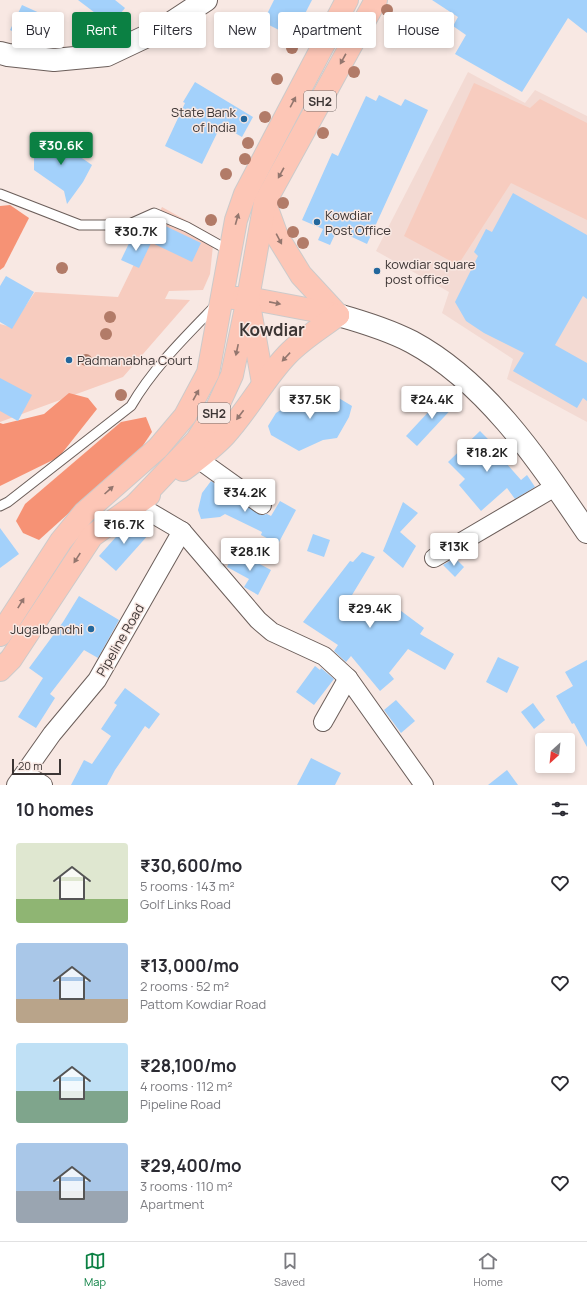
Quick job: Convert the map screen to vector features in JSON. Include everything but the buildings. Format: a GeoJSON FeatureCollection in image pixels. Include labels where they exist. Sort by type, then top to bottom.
{"type":"FeatureCollection","features":[{"type":"Feature","properties":{"kind":"main road"},"geometry":{"type":"LineString","coordinates":[[0,636],[60,541],[84,513],[158,448],[185,416],[208,373],[223,299],[236,220],[245,194],[347,0]]}},
{"type":"Feature","properties":{"kind":"main road","name":"SH2"},"geometry":{"type":"LineString","coordinates":[[0,670],[11,659],[92,536],[136,504],[197,440],[216,410],[232,375],[248,298],[265,202],[376,0]]}},
{"type":"Feature","properties":{"kind":"main road"},"geometry":{"type":"LineString","coordinates":[[0,53],[54,60],[107,55],[162,29],[204,2]]}},
{"type":"Feature","properties":{"kind":"main road"},"geometry":{"type":"LineString","coordinates":[[265,202],[277,236],[301,275],[338,316]]}},
{"type":"Feature","properties":{"kind":"main road"},"geometry":{"type":"LineString","coordinates":[[223,299],[248,298],[362,321],[412,342],[462,378],[502,419],[525,445],[587,532]]}},
{"type":"Feature","properties":{"kind":"main road","name":"SH2"},"geometry":{"type":"LineString","coordinates":[[248,298],[263,383]]}},
{"type":"Feature","properties":{"kind":"main road"},"geometry":{"type":"LineString","coordinates":[[136,504],[211,449],[226,434],[263,383],[287,355],[304,339],[338,316]]}},
{"type":"Feature","properties":{"kind":"street"},"geometry":{"type":"LineString","coordinates":[[198,459],[262,505]]}},
{"type":"Feature","properties":{"kind":"street"},"geometry":{"type":"LineString","coordinates":[[434,558],[555,487]]}},
{"type":"Feature","properties":{"kind":"street"},"geometry":{"type":"LineString","coordinates":[[136,504],[182,531],[258,620],[272,632],[324,656],[348,678],[424,785]]}},
{"type":"Feature","properties":{"kind":"street","name":"Pipeline Road"},"geometry":{"type":"LineString","coordinates":[[21,780],[52,734],[97,680],[182,531]]}},
{"type":"Feature","properties":{"kind":"street"},"geometry":{"type":"LineString","coordinates":[[324,722],[348,678]]}},
{"type":"Feature","properties":{"kind":"street"},"geometry":{"type":"LineString","coordinates":[[21,780],[43,785]]}},
{"type":"Feature","properties":{"kind":"lane"},"geometry":{"type":"LineString","coordinates":[[0,194],[80,225],[127,224],[154,213],[187,227],[230,252]]}},
{"type":"Feature","properties":{"kind":"lane"},"geometry":{"type":"LineString","coordinates":[[0,506],[8,502],[131,406],[141,389],[184,338],[223,299]]}},
{"type":"Feature","properties":{"kind":"shaded area"},"geometry":{"type":"Polygon","coordinates":[[[468,72],[525,103],[535,90],[587,116],[587,422],[507,379],[513,359],[442,313],[449,292],[376,251],[468,72]]]}},
{"type":"Feature","properties":{"kind":"shaded area"},"geometry":{"type":"Polygon","coordinates":[[[474,83],[530,108],[540,99],[587,123],[587,220],[511,183],[458,265],[404,236],[474,83]]]}},
{"type":"Feature","properties":{"kind":"shaded area"},"geometry":{"type":"Polygon","coordinates":[[[10,205],[29,218],[4,267],[0,270],[0,206],[10,205]]]}},
{"type":"Feature","properties":{"kind":"shaded area","name":"Padmanabha Court"},"geometry":{"type":"Polygon","coordinates":[[[162,207],[214,236],[210,274],[203,290],[169,291],[165,299],[190,300],[123,377],[0,422],[0,324],[11,327],[35,292],[118,297],[162,207]]]}},
{"type":"Feature","properties":{"kind":"shaded area"},"geometry":{"type":"Polygon","coordinates":[[[69,393],[88,398],[97,409],[59,457],[0,486],[0,423],[3,424],[44,414],[69,393]]]}},
{"type":"Feature","properties":{"kind":"shaded area"},"geometry":{"type":"Polygon","coordinates":[[[146,417],[152,432],[142,447],[39,540],[23,533],[16,521],[25,504],[121,422],[146,417]]]}},
{"type":"Feature","properties":{"kind":"place","name":"State Bank of India"},"geometry":{"type":"Point","coordinates":[244,119]}},
{"type":"Feature","properties":{"kind":"place","name":"Kowdiar Post Office"},"geometry":{"type":"Point","coordinates":[317,222]}},
{"type":"Feature","properties":{"kind":"place","name":"kowdiar square post office"},"geometry":{"type":"Point","coordinates":[377,271]}},
{"type":"Feature","properties":{"kind":"place","name":"Padmanabha Court"},"geometry":{"type":"Point","coordinates":[69,360]}},
{"type":"Feature","properties":{"kind":"place","name":"Jugalbandhi"},"geometry":{"type":"Point","coordinates":[91,629]}},
{"type":"Feature","properties":{"kind":"district","name":"Kowdiar"},"geometry":{"type":"Point","coordinates":[272,329]}}]}
